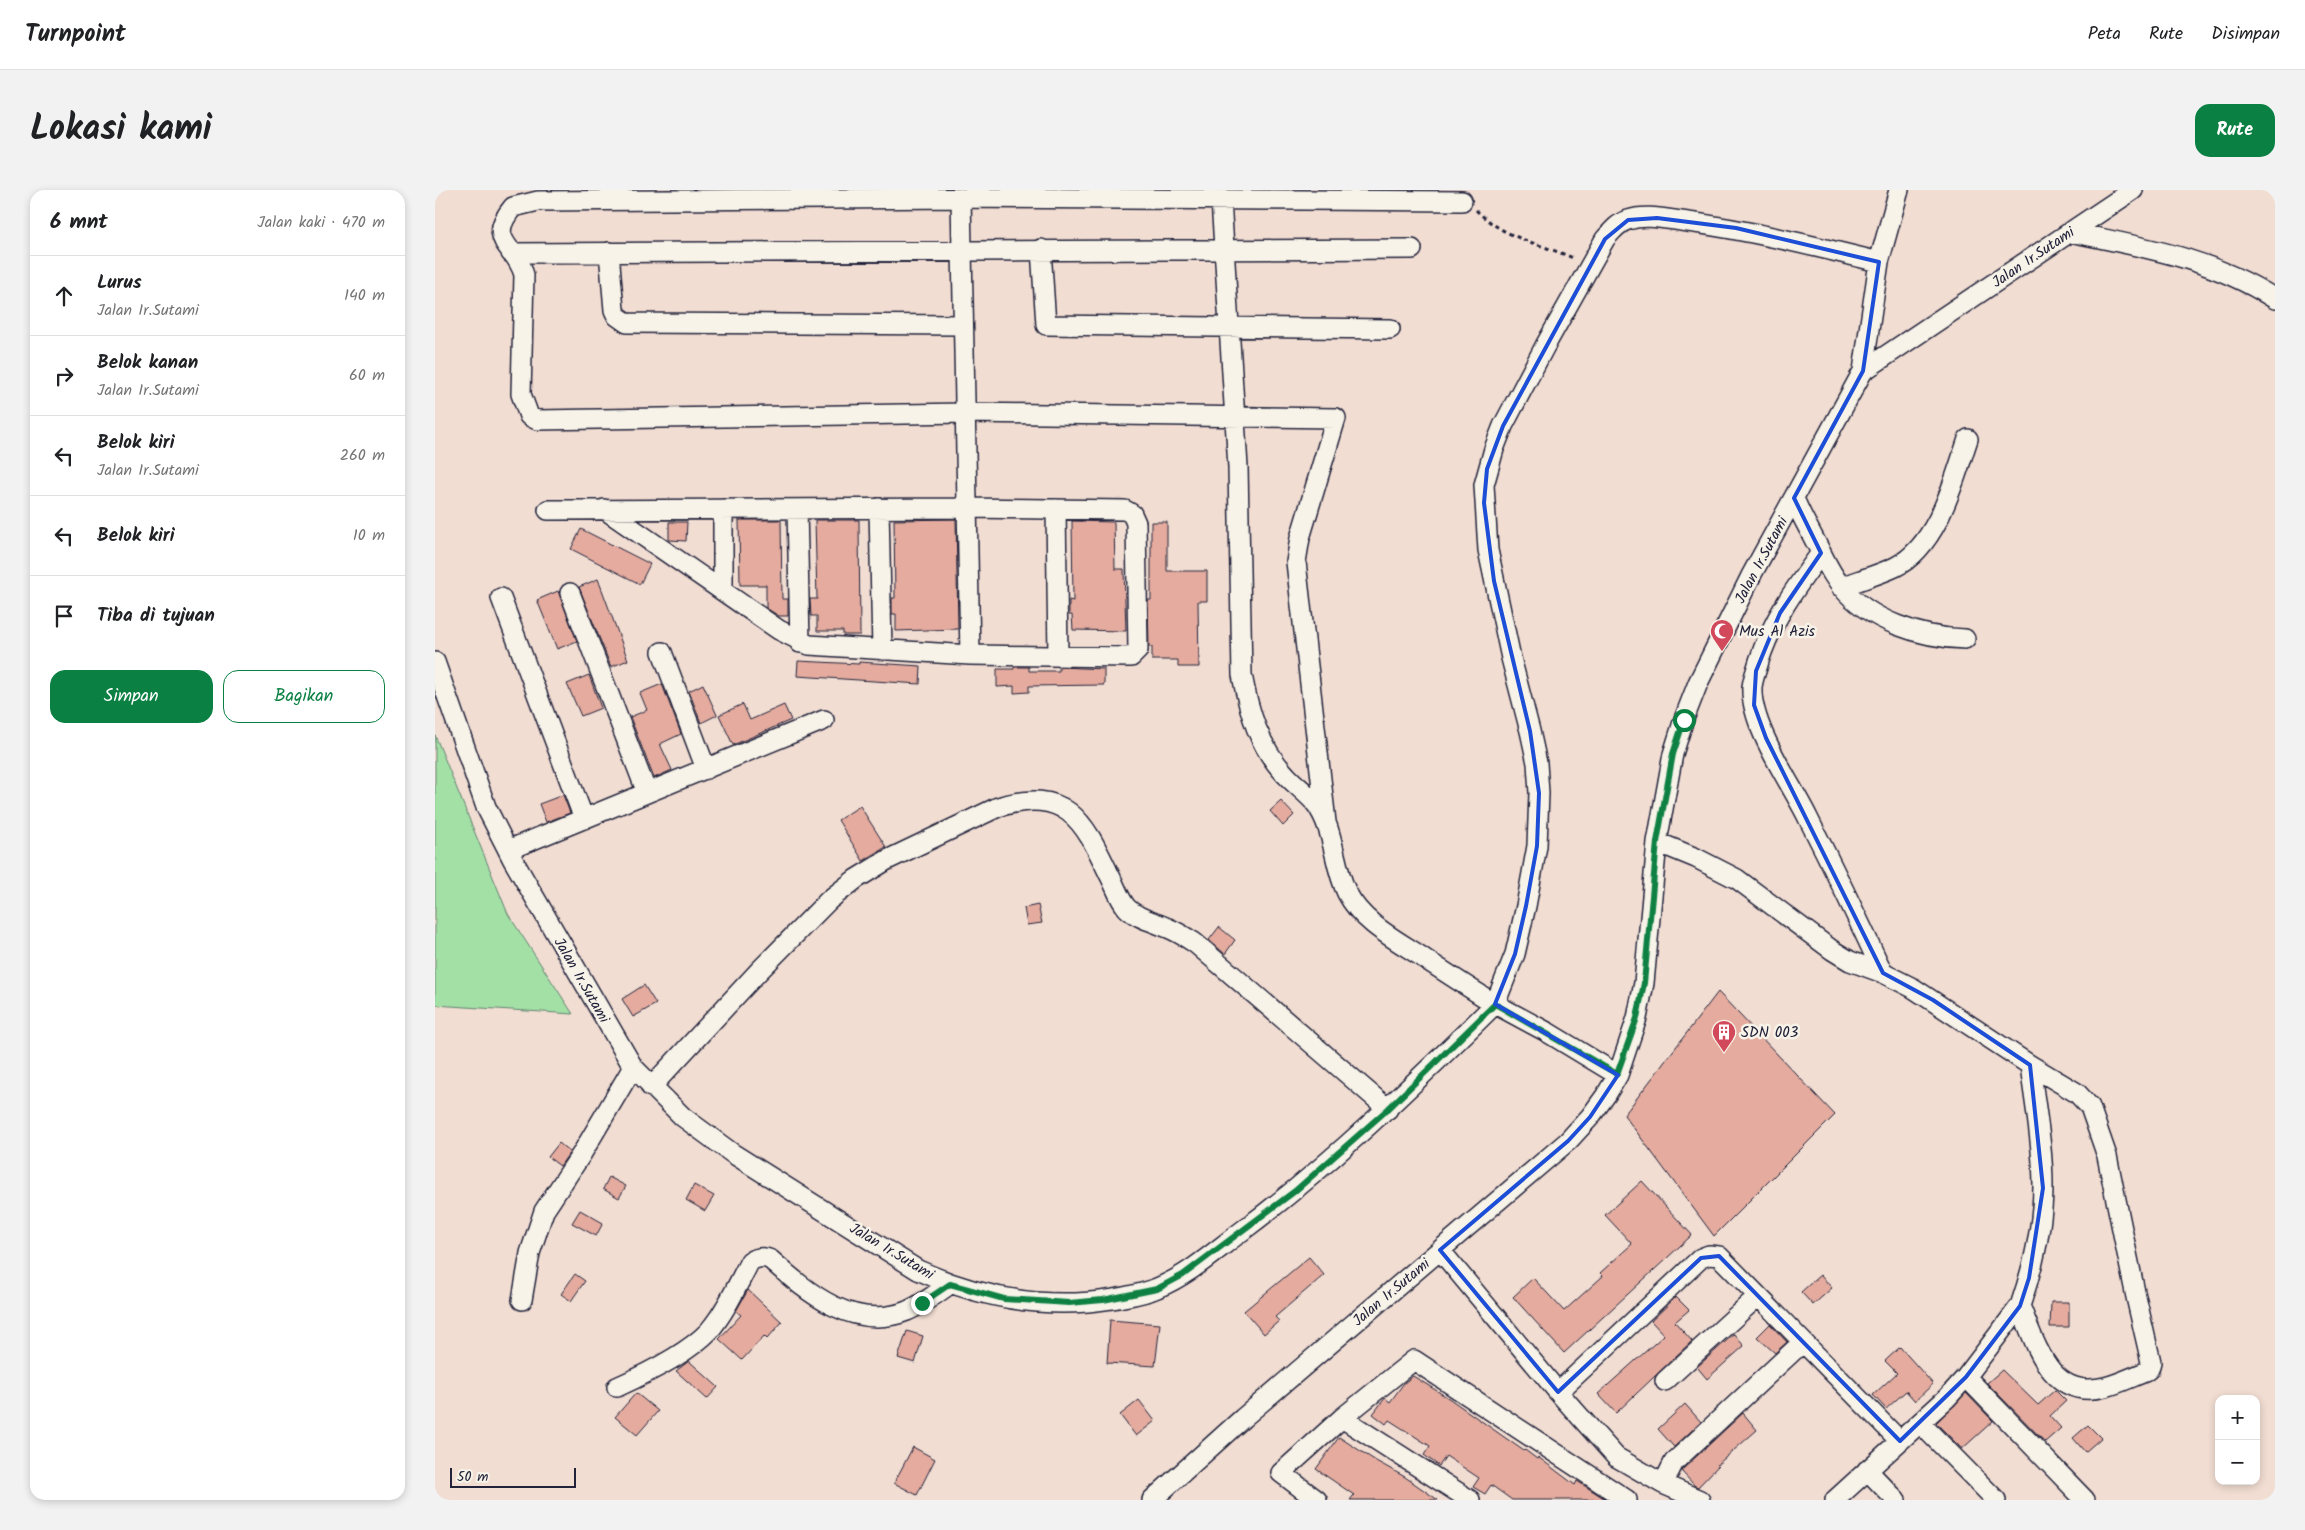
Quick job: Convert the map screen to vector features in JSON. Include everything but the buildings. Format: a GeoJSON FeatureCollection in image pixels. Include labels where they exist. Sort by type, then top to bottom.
{"type":"FeatureCollection","features":[{"type":"Feature","properties":{"kind":"street"},"geometry":{"type":"LineString","coordinates":[[1863,371],[1879,262],[1899,190]]}},
{"type":"Feature","properties":{"kind":"street","name":"Jalan Ir.Sutami"},"geometry":{"type":"LineString","coordinates":[[1152,1500],[1243,1418],[1568,1141],[1590,1117],[1606,1095],[1617,1074],[1637,1018],[1644,983],[1657,842],[1673,754],[1698,683],[1752,574],[1863,371],[2133,190]]}},
{"type":"Feature","properties":{"kind":"street"},"geometry":{"type":"LineString","coordinates":[[961,198],[970,656]]}},
{"type":"Feature","properties":{"kind":"street"},"geometry":{"type":"LineString","coordinates":[[1468,204],[961,198],[538,201],[513,208],[506,216],[500,233],[505,246],[522,266],[521,394],[529,416],[537,420],[965,413],[1336,418],[1300,538],[1295,562],[1326,822],[1339,872],[1347,892],[1356,907],[1386,933],[1495,1004],[1617,1074]]}},
{"type":"Feature","properties":{"kind":"street"},"geometry":{"type":"LineString","coordinates":[[1221,200],[1238,467],[1242,676],[1247,703],[1257,731],[1269,754],[1285,775],[1315,803],[1326,822]]}},
{"type":"Feature","properties":{"kind":"street"},"geometry":{"type":"LineString","coordinates":[[1495,1004],[1515,954],[1526,906],[1537,846],[1539,793],[1537,763],[1511,658],[1488,550],[1484,485],[1494,449],[1503,426],[1605,239],[1615,228],[1628,220],[1643,218],[1736,228],[1879,262]]}},
{"type":"Feature","properties":{"kind":"street"},"geometry":{"type":"LineString","coordinates":[[2070,232],[2166,252],[2198,261],[2230,274],[2275,299]]}},
{"type":"Feature","properties":{"kind":"street"},"geometry":{"type":"LineString","coordinates":[[511,253],[1041,249],[1412,249]]}},
{"type":"Feature","properties":{"kind":"street"},"geometry":{"type":"LineString","coordinates":[[1041,249],[1046,325],[1230,329],[1390,329]]}},
{"type":"Feature","properties":{"kind":"street"},"geometry":{"type":"LineString","coordinates":[[609,252],[614,310],[627,323],[963,324]]}},
{"type":"Feature","properties":{"kind":"street"},"geometry":{"type":"LineString","coordinates":[[1841,586],[1896,566],[1920,546],[1936,523],[1949,496],[1968,439]]}},
{"type":"Feature","properties":{"kind":"street"},"geometry":{"type":"LineString","coordinates":[[1794,498],[1821,553],[1841,586],[1868,610],[1887,620],[1940,638],[1965,640]]}},
{"type":"Feature","properties":{"kind":"street"},"geometry":{"type":"LineString","coordinates":[[797,508],[801,642]]}},
{"type":"Feature","properties":{"kind":"street"},"geometry":{"type":"LineString","coordinates":[[548,510],[604,509],[797,508],[966,508],[1125,510],[1132,514],[1136,523],[1138,645],[1136,653],[1131,656],[970,656],[809,645],[801,642],[723,591],[604,509]]}},
{"type":"Feature","properties":{"kind":"street"},"geometry":{"type":"LineString","coordinates":[[879,508],[882,650]]}},
{"type":"Feature","properties":{"kind":"street"},"geometry":{"type":"LineString","coordinates":[[723,509],[723,591]]}},
{"type":"Feature","properties":{"kind":"street"},"geometry":{"type":"LineString","coordinates":[[1056,509],[1058,656]]}},
{"type":"Feature","properties":{"kind":"street"},"geometry":{"type":"LineString","coordinates":[[1821,553],[1794,591],[1772,628],[1762,652],[1752,687],[1754,705],[1766,738],[1820,842],[1883,972]]}},
{"type":"Feature","properties":{"kind":"street"},"geometry":{"type":"LineString","coordinates":[[570,594],[647,793]]}},
{"type":"Feature","properties":{"kind":"street"},"geometry":{"type":"LineString","coordinates":[[501,598],[584,819]]}},
{"type":"Feature","properties":{"kind":"street"},"geometry":{"type":"LineString","coordinates":[[662,652],[706,768]]}},
{"type":"Feature","properties":{"kind":"street","name":"Jalan Ir.Sutami"},"geometry":{"type":"LineString","coordinates":[[435,662],[486,807],[574,967],[633,1067],[651,1088],[683,1117],[732,1153],[918,1270],[950,1284],[1004,1299],[1069,1303],[1103,1300],[1157,1289],[1183,1275],[1295,1191],[1388,1109],[1495,1004]]}},
{"type":"Feature","properties":{"kind":"street"},"geometry":{"type":"LineString","coordinates":[[508,850],[824,720]]}},
{"type":"Feature","properties":{"kind":"street"},"geometry":{"type":"LineString","coordinates":[[651,1088],[759,971],[829,900],[855,879],[887,860],[998,807],[1017,801],[1032,800],[1048,802],[1062,807],[1079,819],[1096,846],[1121,899],[1128,909],[1138,916],[1169,928],[1195,943],[1388,1109]]}},
{"type":"Feature","properties":{"kind":"street"},"geometry":{"type":"LineString","coordinates":[[1657,842],[1719,868],[1755,892],[1832,950],[1850,960],[1883,972],[1933,1000],[2030,1065],[2077,1093],[2090,1107],[2116,1192],[2136,1297],[2151,1358],[2150,1366],[2145,1372],[2106,1387],[2086,1388],[2065,1382],[2053,1374],[2044,1362],[2020,1306]]}},
{"type":"Feature","properties":{"kind":"street"},"geometry":{"type":"LineString","coordinates":[[1835,1500],[1966,1377],[2020,1306],[2038,1240],[2043,1188],[2043,1164],[2030,1065]]}},
{"type":"Feature","properties":{"kind":"street"},"geometry":{"type":"LineString","coordinates":[[522,1300],[530,1254],[544,1211],[581,1155],[633,1067]]}},
{"type":"Feature","properties":{"kind":"street"},"geometry":{"type":"LineString","coordinates":[[1440,1250],[1557,1392],[1616,1457],[1663,1484],[1700,1500]]}},
{"type":"Feature","properties":{"kind":"street"},"geometry":{"type":"LineString","coordinates":[[1557,1392],[1701,1258],[1709,1255],[1719,1256],[1900,1441]]}},
{"type":"Feature","properties":{"kind":"street"},"geometry":{"type":"LineString","coordinates":[[617,1387],[642,1376],[675,1356],[708,1331],[723,1310],[750,1261],[757,1258],[771,1260],[817,1297],[839,1309],[869,1316],[906,1311],[922,1303],[950,1284]]}},
{"type":"Feature","properties":{"kind":"street"},"geometry":{"type":"LineString","coordinates":[[1665,1381],[1758,1296]]}},
{"type":"Feature","properties":{"kind":"street"},"geometry":{"type":"LineString","coordinates":[[1663,1484],[1674,1462],[1803,1342]]}},
{"type":"Feature","properties":{"kind":"street"},"geometry":{"type":"LineString","coordinates":[[1317,1500],[1281,1474],[1342,1418],[1414,1360],[1627,1500]]}},
{"type":"Feature","properties":{"kind":"street"},"geometry":{"type":"LineString","coordinates":[[1966,1377],[2085,1500]]}},
{"type":"Feature","properties":{"kind":"street"},"geometry":{"type":"LineString","coordinates":[[1342,1418],[1470,1500]]}},
{"type":"Feature","properties":{"kind":"street"},"geometry":{"type":"LineString","coordinates":[[1920,1422],[1996,1500]]}},
{"type":"Feature","properties":{"kind":"street"},"geometry":{"type":"LineString","coordinates":[[1867,1470],[1896,1500]]}},
{"type":"Feature","properties":{"kind":"path"},"geometry":{"type":"LineString","coordinates":[[1468,204],[1487,221],[1505,233],[1591,266]]}},
{"type":"Feature","properties":{"kind":"highlighted area"},"geometry":{"type":"Polygon","coordinates":[[[1657,218],[1736,228],[1879,262],[1863,371],[1794,498],[1821,553],[1780,613],[1756,671],[1754,705],[1766,738],[1883,973],[1933,1000],[2030,1065],[2043,1188],[2029,1278],[2020,1306],[1966,1377],[1900,1441],[1719,1256],[1701,1258],[1558,1392],[1440,1250],[1568,1141],[1590,1117],[1618,1075],[1495,1004],[1515,954],[1526,906],[1537,846],[1539,793],[1530,731],[1494,581],[1484,503],[1487,469],[1503,426],[1605,239],[1628,220],[1657,218]]]}},
{"type":"Feature","properties":{"kind":"green space"},"geometry":{"type":"Polygon","coordinates":[[[435,735],[508,914],[573,1014],[435,1005],[435,735]]]}},
{"type":"Feature","properties":{"kind":"place","name":"Mus Al Azis"},"geometry":{"type":"Point","coordinates":[1722,652]}},
{"type":"Feature","properties":{"kind":"place","name":"SDN 003"},"geometry":{"type":"Point","coordinates":[1724,1053]}},
{"type":"Feature","properties":{"kind":"route"},"geometry":{"type":"LineString","coordinates":[[922,1303],[950,1284],[1004,1299],[1069,1303],[1133,1296],[1157,1289],[1183,1275],[1295,1191],[1388,1109],[1495,1004],[1547,1032],[1617,1074],[1637,1018],[1644,983],[1657,842],[1673,754],[1684,720]]}}]}
